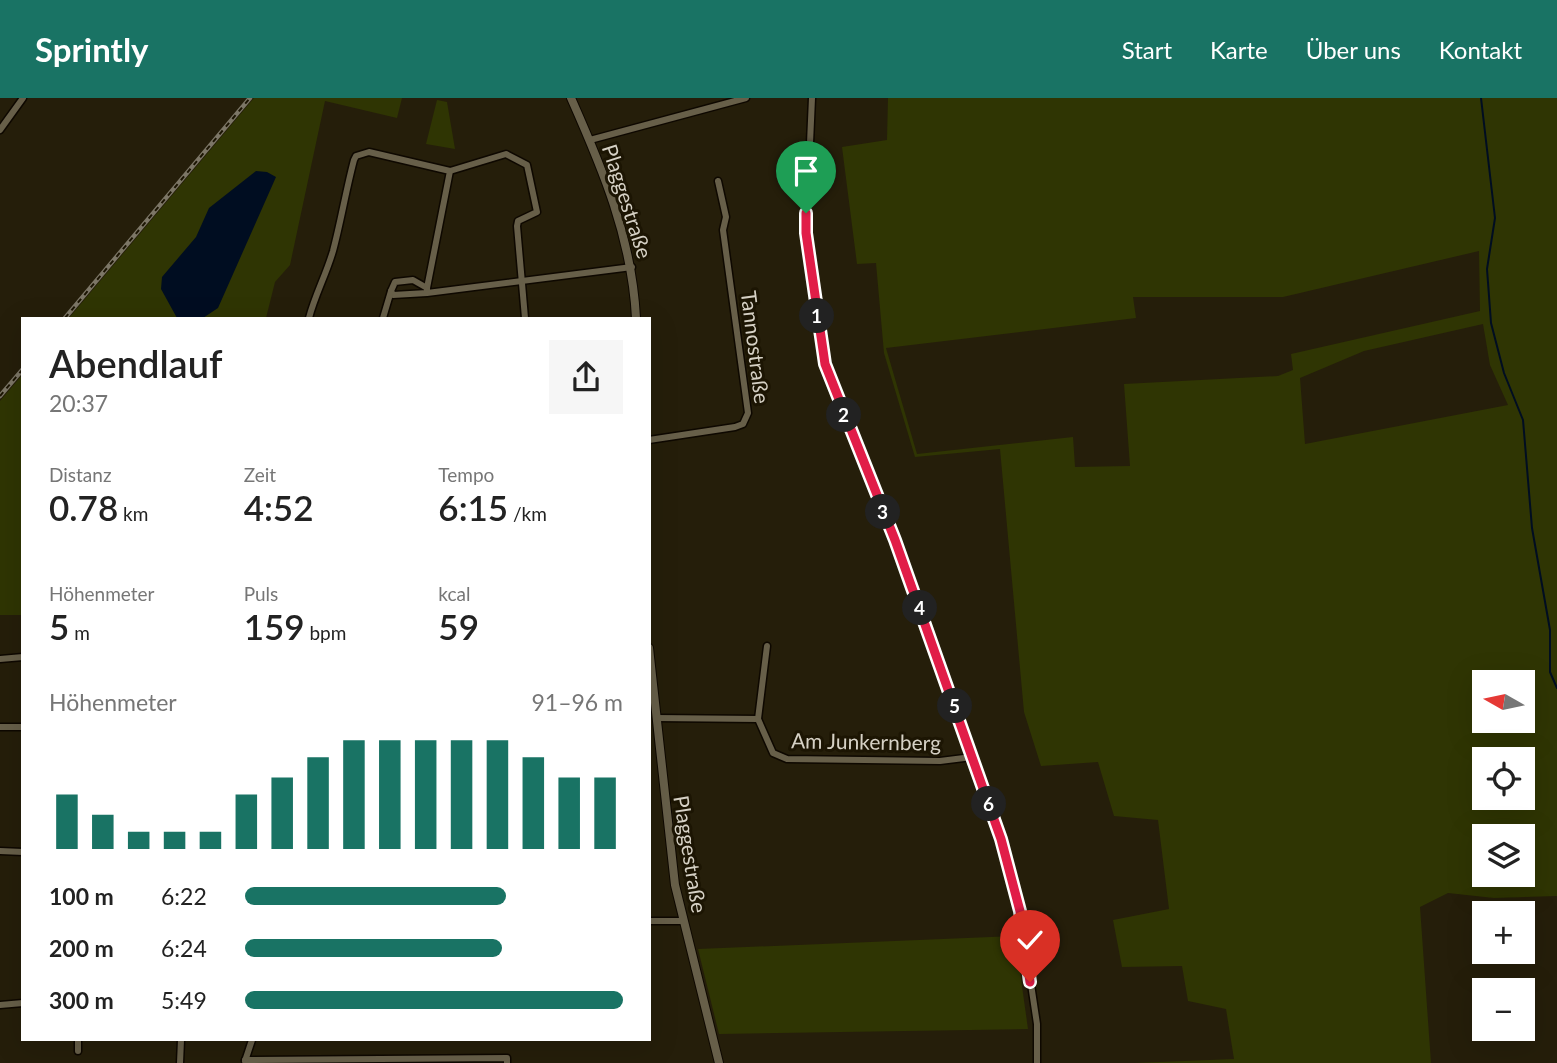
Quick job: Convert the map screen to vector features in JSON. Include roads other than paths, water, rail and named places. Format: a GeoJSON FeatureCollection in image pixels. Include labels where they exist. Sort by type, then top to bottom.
{"type":"FeatureCollection","features":[{"type":"Feature","properties":{"kind":"street"},"geometry":{"type":"LineString","coordinates":[[0,130],[23,98]]}},
{"type":"Feature","properties":{"kind":"street","name":"Plaggestraße"},"geometry":{"type":"LineString","coordinates":[[571,98],[615,203],[632,267],[636,317]]}},
{"type":"Feature","properties":{"kind":"street"},"geometry":{"type":"LineString","coordinates":[[590,140],[746,98]]}},
{"type":"Feature","properties":{"kind":"street"},"geometry":{"type":"LineString","coordinates":[[812,98],[806,233],[825,364],[895,540],[1001,839],[1020,911],[1037,1024],[1037,1063]]}},
{"type":"Feature","properties":{"kind":"street"},"geometry":{"type":"LineString","coordinates":[[309,317],[314,296],[325,277],[334,249],[356,156],[369,152],[450,172],[506,154],[527,165],[537,212],[518,221],[517,226],[526,317]]}},
{"type":"Feature","properties":{"kind":"street"},"geometry":{"type":"LineString","coordinates":[[427,291],[450,172]]}},
{"type":"Feature","properties":{"kind":"street","name":"Tannostraße"},"geometry":{"type":"LineString","coordinates":[[651,440],[735,427],[743,424],[748,413],[723,230],[726,217],[718,181]]}},
{"type":"Feature","properties":{"kind":"street"},"geometry":{"type":"LineString","coordinates":[[391,291],[393,295],[632,267]]}},
{"type":"Feature","properties":{"kind":"street"},"geometry":{"type":"LineString","coordinates":[[383,317],[395,282],[406,280],[420,283],[427,291]]}},
{"type":"Feature","properties":{"kind":"street"},"geometry":{"type":"LineString","coordinates":[[656,718],[758,719],[767,646]]}},
{"type":"Feature","properties":{"kind":"street"},"geometry":{"type":"LineString","coordinates":[[0,659],[21,657]]}},
{"type":"Feature","properties":{"kind":"street","name":"Plaggestraße"},"geometry":{"type":"LineString","coordinates":[[651,665],[667,830],[683,920],[719,1063]]}},
{"type":"Feature","properties":{"kind":"street","name":"Am Junkernberg"},"geometry":{"type":"LineString","coordinates":[[758,719],[773,753],[779,758],[940,761],[972,757]]}},
{"type":"Feature","properties":{"kind":"street"},"geometry":{"type":"LineString","coordinates":[[0,727],[21,727]]}},
{"type":"Feature","properties":{"kind":"street"},"geometry":{"type":"LineString","coordinates":[[0,851],[21,852]]}},
{"type":"Feature","properties":{"kind":"street"},"geometry":{"type":"LineString","coordinates":[[651,921],[683,920]]}},
{"type":"Feature","properties":{"kind":"street"},"geometry":{"type":"LineString","coordinates":[[0,1005],[21,1003]]}},
{"type":"Feature","properties":{"kind":"street"},"geometry":{"type":"LineString","coordinates":[[78,1041],[78,1051]]}},
{"type":"Feature","properties":{"kind":"street"},"geometry":{"type":"LineString","coordinates":[[180,1063],[181,1041]]}},
{"type":"Feature","properties":{"kind":"street"},"geometry":{"type":"LineString","coordinates":[[252,1041],[245,1062],[508,1060]]}},
{"type":"Feature","properties":{"kind":"water"},"geometry":{"type":"Polygon","coordinates":[[[256,171],[267,172],[276,177],[218,308],[204,317],[176,317],[161,289],[162,277],[196,237],[209,208],[256,171]]]}},
{"type":"Feature","properties":{"kind":"waterway"},"geometry":{"type":"LineString","coordinates":[[1481,98],[1495,218],[1487,269],[1491,323],[1504,373],[1523,420],[1532,528],[1550,630],[1550,672],[1557,688]]}},
{"type":"Feature","properties":{"kind":"railway"},"geometry":{"type":"LineString","coordinates":[[66,317],[250,98]]}},
{"type":"Feature","properties":{"kind":"railway"},"geometry":{"type":"LineString","coordinates":[[0,396],[21,371]]}}]}
